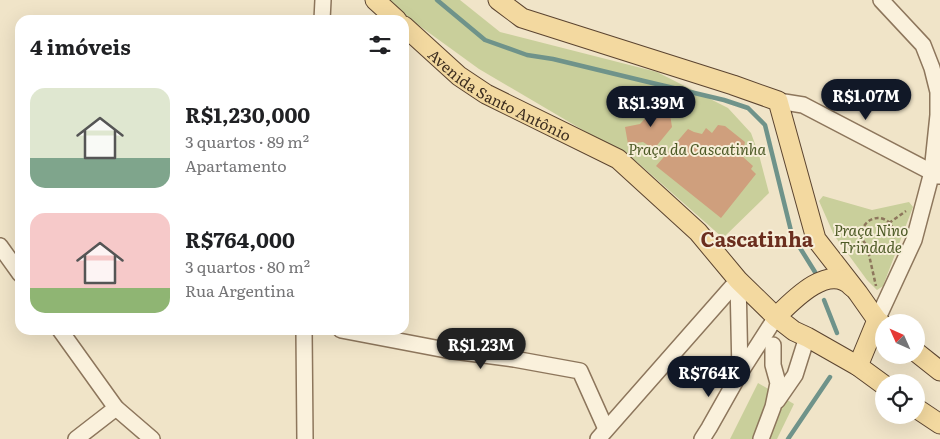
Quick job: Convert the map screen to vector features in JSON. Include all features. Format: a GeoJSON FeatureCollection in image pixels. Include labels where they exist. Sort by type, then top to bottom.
{"type":"FeatureCollection","features":[{"type":"Feature","properties":{"kind":"main road"},"geometry":{"type":"LineString","coordinates":[[374,0],[391,15]]}},
{"type":"Feature","properties":{"kind":"main road"},"geometry":{"type":"LineString","coordinates":[[498,0],[522,18],[778,100],[816,239],[867,292],[876,314]]}},
{"type":"Feature","properties":{"kind":"main road","name":"Avenida Santo Antônio"},"geometry":{"type":"LineString","coordinates":[[409,31],[459,76],[486,94],[618,159],[698,232],[738,280],[776,317],[801,334],[858,366],[875,378]]}},
{"type":"Feature","properties":{"kind":"main road"},"geometry":{"type":"LineString","coordinates":[[776,317],[802,292],[820,281],[830,279],[848,282],[867,292]]}},
{"type":"Feature","properties":{"kind":"main road"},"geometry":{"type":"LineString","coordinates":[[858,366],[875,333]]}},
{"type":"Feature","properties":{"kind":"main road"},"geometry":{"type":"LineString","coordinates":[[925,359],[940,370]]}},
{"type":"Feature","properties":{"kind":"street"},"geometry":{"type":"LineString","coordinates":[[322,15],[323,0]]}},
{"type":"Feature","properties":{"kind":"street"},"geometry":{"type":"LineString","coordinates":[[881,0],[923,44],[938,92],[936,174],[914,240],[884,314]]}},
{"type":"Feature","properties":{"kind":"street"},"geometry":{"type":"LineString","coordinates":[[778,100],[803,105],[936,174]]}},
{"type":"Feature","properties":{"kind":"street"},"geometry":{"type":"LineString","coordinates":[[0,246],[15,267]]}},
{"type":"Feature","properties":{"kind":"street"},"geometry":{"type":"LineString","coordinates":[[738,280],[740,373]]}},
{"type":"Feature","properties":{"kind":"street"},"geometry":{"type":"LineString","coordinates":[[367,335],[580,372],[602,434],[738,280]]}},
{"type":"Feature","properties":{"kind":"street"},"geometry":{"type":"LineString","coordinates":[[702,439],[740,373],[776,317]]}},
{"type":"Feature","properties":{"kind":"street"},"geometry":{"type":"LineString","coordinates":[[740,373],[773,345],[801,334],[795,375],[773,407]]}},
{"type":"Feature","properties":{"kind":"street"},"geometry":{"type":"LineString","coordinates":[[64,335],[116,408],[152,439]]}},
{"type":"Feature","properties":{"kind":"street"},"geometry":{"type":"LineString","coordinates":[[304,335],[305,439]]}},
{"type":"Feature","properties":{"kind":"street"},"geometry":{"type":"LineString","coordinates":[[761,439],[773,407],[778,383],[773,366],[773,345]]}},
{"type":"Feature","properties":{"kind":"street"},"geometry":{"type":"LineString","coordinates":[[76,439],[116,408]]}},
{"type":"Feature","properties":{"kind":"path"},"geometry":{"type":"LineString","coordinates":[[889,224],[913,207]]}},
{"type":"Feature","properties":{"kind":"path"},"geometry":{"type":"LineString","coordinates":[[875,218],[885,220],[889,224],[893,233],[887,247],[877,250],[867,246],[862,238],[863,228],[866,223],[875,218]]}},
{"type":"Feature","properties":{"kind":"path"},"geometry":{"type":"LineString","coordinates":[[867,246],[867,292]]}},
{"type":"Feature","properties":{"kind":"green space","name":"Praça da Cascatinha"},"geometry":{"type":"Polygon","coordinates":[[[389,0],[460,0],[500,32],[657,72],[728,108],[751,133],[769,193],[723,238],[637,162],[479,69],[409,18],[409,15],[405,15],[389,0]]]}},
{"type":"Feature","properties":{"kind":"green space","name":"Praça Nino Trindade"},"geometry":{"type":"Polygon","coordinates":[[[823,196],[872,210],[909,202],[913,207],[883,286],[877,290],[867,280],[834,235],[819,201],[823,196]]]}},
{"type":"Feature","properties":{"kind":"green space"},"geometry":{"type":"Polygon","coordinates":[[[758,383],[794,404],[777,439],[730,439],[758,383]]]}},
{"type":"Feature","properties":{"kind":"building"},"geometry":{"type":"Polygon","coordinates":[[[656,107],[669,108],[672,127],[654,149],[643,142],[628,144],[625,127],[640,124],[656,107]]]}},
{"type":"Feature","properties":{"kind":"building"},"geometry":{"type":"Polygon","coordinates":[[[718,125],[725,126],[745,142],[742,156],[753,166],[751,169],[756,174],[721,218],[656,166],[688,129],[702,134],[706,128],[712,133],[718,125]]]}},
{"type":"Feature","properties":{"kind":"waterway"},"geometry":{"type":"LineString","coordinates":[[437,0],[485,40],[527,55],[553,59],[724,100],[748,108],[765,125],[792,235],[815,272]]}},
{"type":"Feature","properties":{"kind":"waterway"},"geometry":{"type":"LineString","coordinates":[[824,300],[837,333]]}},
{"type":"Feature","properties":{"kind":"waterway"},"geometry":{"type":"LineString","coordinates":[[788,439],[830,377]]}},
{"type":"Feature","properties":{"kind":"district","name":"Cascatinha"},"geometry":{"type":"Point","coordinates":[757,238]}}]}
